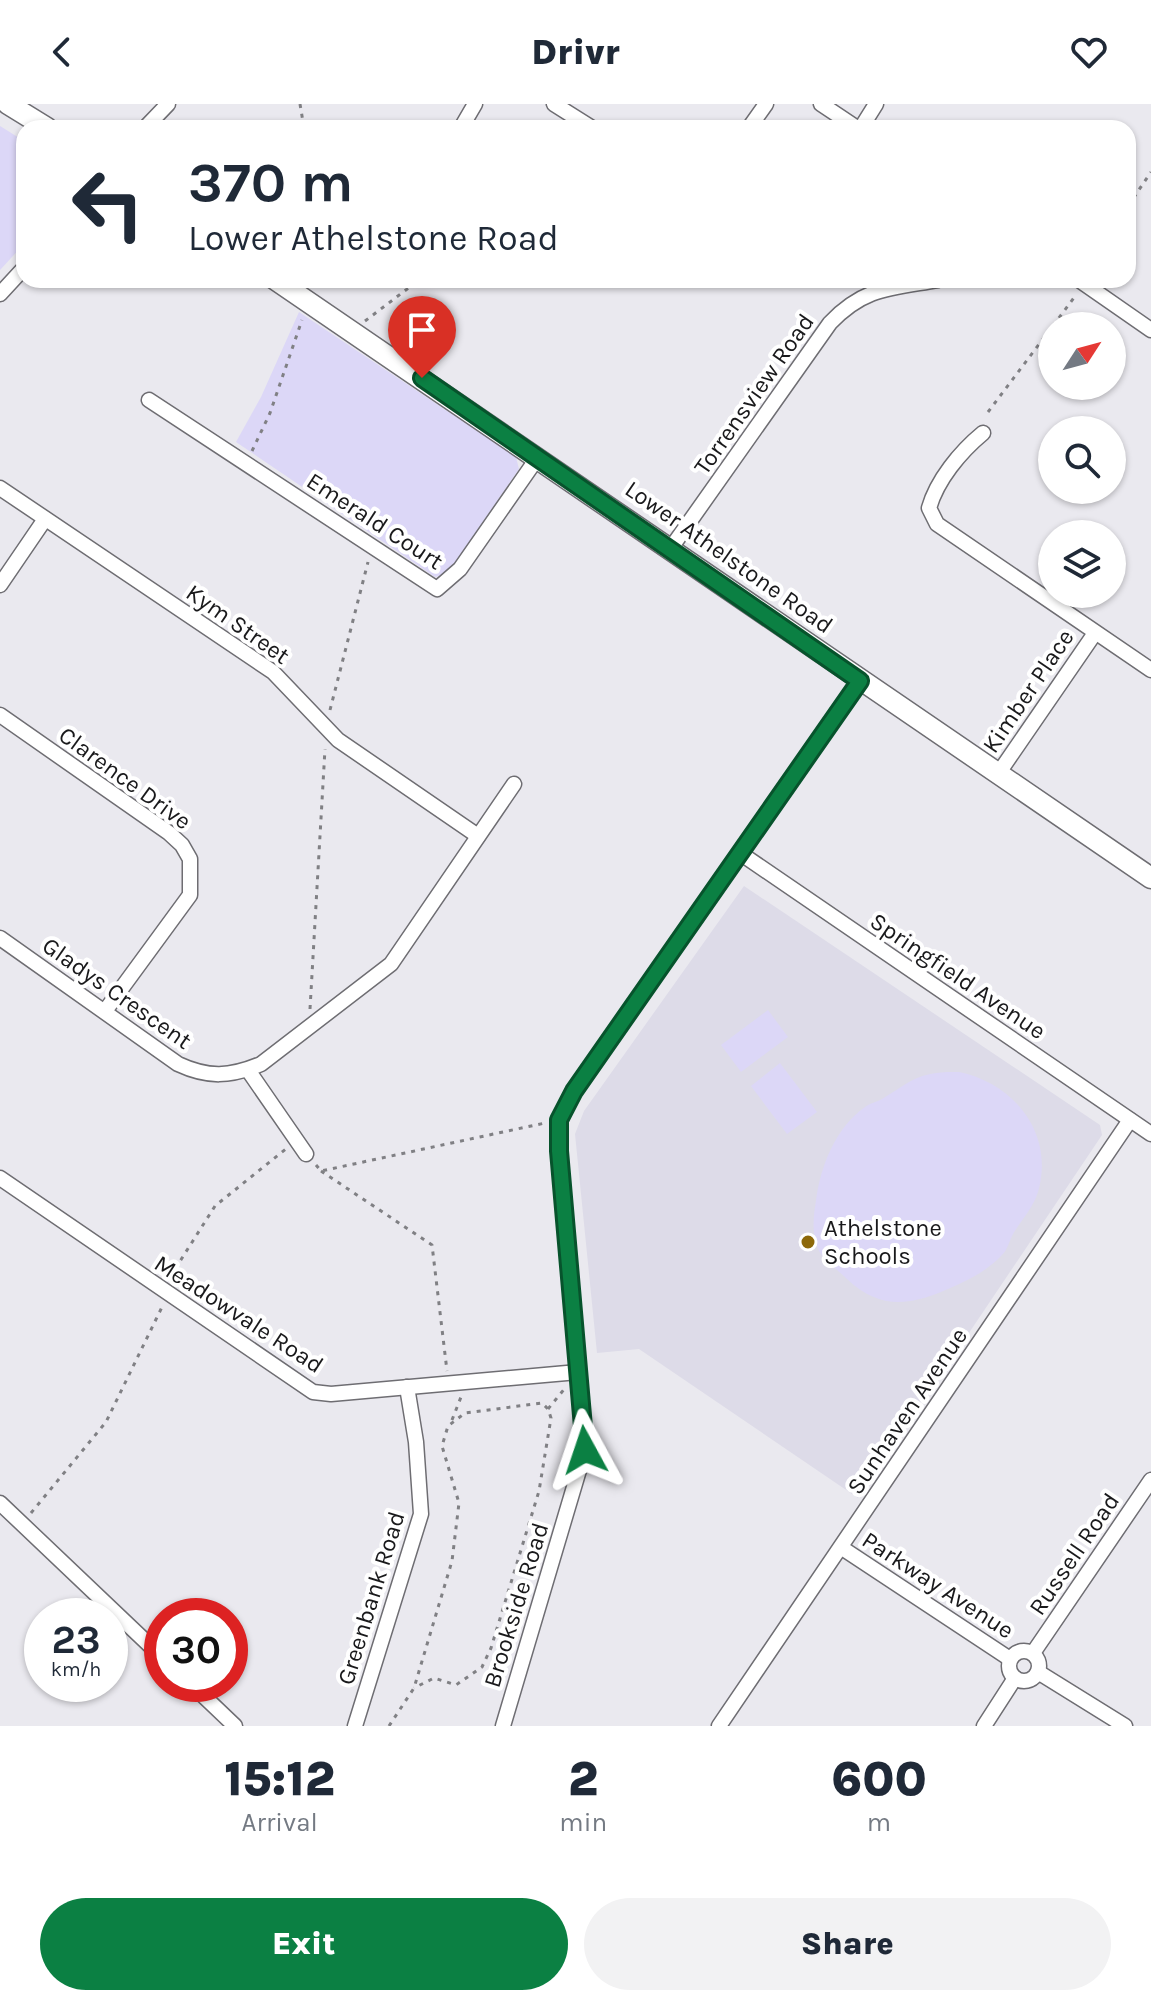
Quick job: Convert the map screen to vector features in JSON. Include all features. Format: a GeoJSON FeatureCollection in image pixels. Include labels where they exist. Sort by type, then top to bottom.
{"type":"FeatureCollection","features":[{"type":"Feature","properties":{"kind":"street"},"geometry":{"type":"LineString","coordinates":[[8,104],[34,120]]}},
{"type":"Feature","properties":{"kind":"street"},"geometry":{"type":"LineString","coordinates":[[153,120],[168,104]]}},
{"type":"Feature","properties":{"kind":"street"},"geometry":{"type":"LineString","coordinates":[[554,104],[579,120]]}},
{"type":"Feature","properties":{"kind":"street"},"geometry":{"type":"LineString","coordinates":[[821,104],[846,120]]}},
{"type":"Feature","properties":{"kind":"street"},"geometry":{"type":"LineString","coordinates":[[0,294],[16,277]]}},
{"type":"Feature","properties":{"kind":"street","name":"Lower Athelstone Road"},"geometry":{"type":"LineString","coordinates":[[288,288],[1151,878]]}},
{"type":"Feature","properties":{"kind":"street","name":"Torrensview Road"},"geometry":{"type":"LineString","coordinates":[[671,548],[830,323],[844,309],[870,292],[893,288]]}},
{"type":"Feature","properties":{"kind":"street"},"geometry":{"type":"LineString","coordinates":[[1082,288],[1151,330]]}},
{"type":"Feature","properties":{"kind":"street","name":"Emerald Court"},"geometry":{"type":"LineString","coordinates":[[149,400],[437,589],[460,569],[538,457]]}},
{"type":"Feature","properties":{"kind":"street"},"geometry":{"type":"LineString","coordinates":[[983,433],[968,445],[933,493],[929,508],[937,524],[1151,670]]}},
{"type":"Feature","properties":{"kind":"street","name":"Kym Street"},"geometry":{"type":"LineString","coordinates":[[0,488],[273,672],[338,740],[478,836]]}},
{"type":"Feature","properties":{"kind":"street"},"geometry":{"type":"LineString","coordinates":[[0,585],[45,519]]}},
{"type":"Feature","properties":{"kind":"street","name":"Kimber Place"},"geometry":{"type":"LineString","coordinates":[[998,774],[1095,633]]}},
{"type":"Feature","properties":{"kind":"street","name":"Brookside Road"},"geometry":{"type":"LineString","coordinates":[[503,1726],[585,1450],[559,1151],[559,1120],[574,1091],[860,681]]}},
{"type":"Feature","properties":{"kind":"street","name":"Clarence Drive"},"geometry":{"type":"LineString","coordinates":[[0,715],[169,833],[182,845],[190,859],[190,895],[105,1011]]}},
{"type":"Feature","properties":{"kind":"street","name":"Gladys Crescent"},"geometry":{"type":"LineString","coordinates":[[0,938],[178,1064],[198,1073],[220,1076],[248,1070],[261,1064],[391,964],[514,784]]}},
{"type":"Feature","properties":{"kind":"street","name":"Springfield Avenue"},"geometry":{"type":"LineString","coordinates":[[740,853],[1151,1134]]}},
{"type":"Feature","properties":{"kind":"street"},"geometry":{"type":"LineString","coordinates":[[248,1070],[301,1147]]}},
{"type":"Feature","properties":{"kind":"street","name":"Sunhaven Avenue"},"geometry":{"type":"LineString","coordinates":[[719,1726],[1130,1120]]}},
{"type":"Feature","properties":{"kind":"street","name":"Meadowvale Road"},"geometry":{"type":"LineString","coordinates":[[0,1178],[313,1392],[331,1394],[578,1372]]}},
{"type":"Feature","properties":{"kind":"street","name":"Greenbank Road"},"geometry":{"type":"LineString","coordinates":[[355,1726],[421,1514],[416,1442],[407,1387]]}},
{"type":"Feature","properties":{"kind":"street","name":"Russell Road"},"geometry":{"type":"LineString","coordinates":[[1033,1653],[1151,1480]]}},
{"type":"Feature","properties":{"kind":"street"},"geometry":{"type":"LineString","coordinates":[[0,1503],[144,1640]]}},
{"type":"Feature","properties":{"kind":"street","name":"Parkway Avenue"},"geometry":{"type":"LineString","coordinates":[[842,1548],[1010,1659]]}},
{"type":"Feature","properties":{"kind":"street"},"geometry":{"type":"LineString","coordinates":[[1023,1650],[1033,1653],[1039,1661],[1038,1672],[1028,1681],[1015,1678],[1010,1669],[1010,1659],[1023,1650]]}},
{"type":"Feature","properties":{"kind":"street"},"geometry":{"type":"LineString","coordinates":[[1038,1672],[1125,1726]]}},
{"type":"Feature","properties":{"kind":"street"},"geometry":{"type":"LineString","coordinates":[[984,1726],[1015,1678]]}},
{"type":"Feature","properties":{"kind":"street"},"geometry":{"type":"LineString","coordinates":[[210,1702],[235,1726]]}},
{"type":"Feature","properties":{"kind":"path"},"geometry":{"type":"LineString","coordinates":[[1136,194],[1151,172]]}},
{"type":"Feature","properties":{"kind":"path"},"geometry":{"type":"LineString","coordinates":[[352,331],[408,288]]}},
{"type":"Feature","properties":{"kind":"path"},"geometry":{"type":"LineString","coordinates":[[1061,312],[1078,288]]}},
{"type":"Feature","properties":{"kind":"path"},"geometry":{"type":"LineString","coordinates":[[246,463],[270,413],[308,301]]}},
{"type":"Feature","properties":{"kind":"path"},"geometry":{"type":"LineString","coordinates":[[988,412],[1038,345]]}},
{"type":"Feature","properties":{"kind":"path"},"geometry":{"type":"LineString","coordinates":[[309,1028],[326,728],[371,547]]}},
{"type":"Feature","properties":{"kind":"path"},"geometry":{"type":"LineString","coordinates":[[321,1171],[559,1120]]}},
{"type":"Feature","properties":{"kind":"path"},"geometry":{"type":"LineString","coordinates":[[22,1524],[106,1422],[165,1292],[215,1206],[301,1147],[321,1171],[432,1245],[449,1383]]}},
{"type":"Feature","properties":{"kind":"path"},"geometry":{"type":"LineString","coordinates":[[548,1409],[578,1372]]}},
{"type":"Feature","properties":{"kind":"path"},"geometry":{"type":"LineString","coordinates":[[389,1726],[414,1688],[452,1561],[459,1503],[442,1446],[467,1382]]}},
{"type":"Feature","properties":{"kind":"path"},"geometry":{"type":"LineString","coordinates":[[414,1688],[423,1681],[438,1678],[456,1685],[482,1667],[491,1648],[539,1491],[551,1418],[542,1403],[465,1413],[452,1420]]}},
{"type":"Feature","properties":{"kind":"shaded area"},"geometry":{"type":"Polygon","coordinates":[[[0,126],[16,136],[16,253],[0,270],[0,126]]]}},
{"type":"Feature","properties":{"kind":"shaded area"},"geometry":{"type":"Polygon","coordinates":[[[299,312],[516,457],[519,469],[447,574],[435,577],[236,442],[261,397],[299,312]]]}},
{"type":"Feature","properties":{"kind":"shaded area","name":"Athelstone Schools"},"geometry":{"type":"Polygon","coordinates":[[[744,886],[1100,1125],[1102,1135],[858,1498],[639,1349],[597,1353],[575,1134],[584,1111],[744,886]]]}},
{"type":"Feature","properties":{"kind":"shaded area"},"geometry":{"type":"Polygon","coordinates":[[[768,1010],[788,1037],[741,1072],[721,1045],[768,1010]]]}},
{"type":"Feature","properties":{"kind":"shaded area"},"geometry":{"type":"Polygon","coordinates":[[[780,1063],[817,1112],[787,1134],[751,1086],[780,1063]]]}},
{"type":"Feature","properties":{"kind":"shaded area"},"geometry":{"type":"Polygon","coordinates":[[[959,1072],[997,1087],[1026,1114],[1041,1150],[1042,1171],[1038,1192],[1004,1253],[981,1272],[958,1285],[915,1300],[891,1302],[869,1295],[826,1261],[814,1235],[818,1188],[831,1149],[846,1125],[867,1106],[925,1075],[959,1072]]]}},
{"type":"Feature","properties":{"kind":"place","name":"Athelstone Schools"},"geometry":{"type":"Point","coordinates":[808,1242]}},
{"type":"Feature","properties":{"kind":"route"},"geometry":{"type":"LineString","coordinates":[[422,378],[860,681],[574,1091],[559,1120],[559,1151],[585,1450]]}}]}
